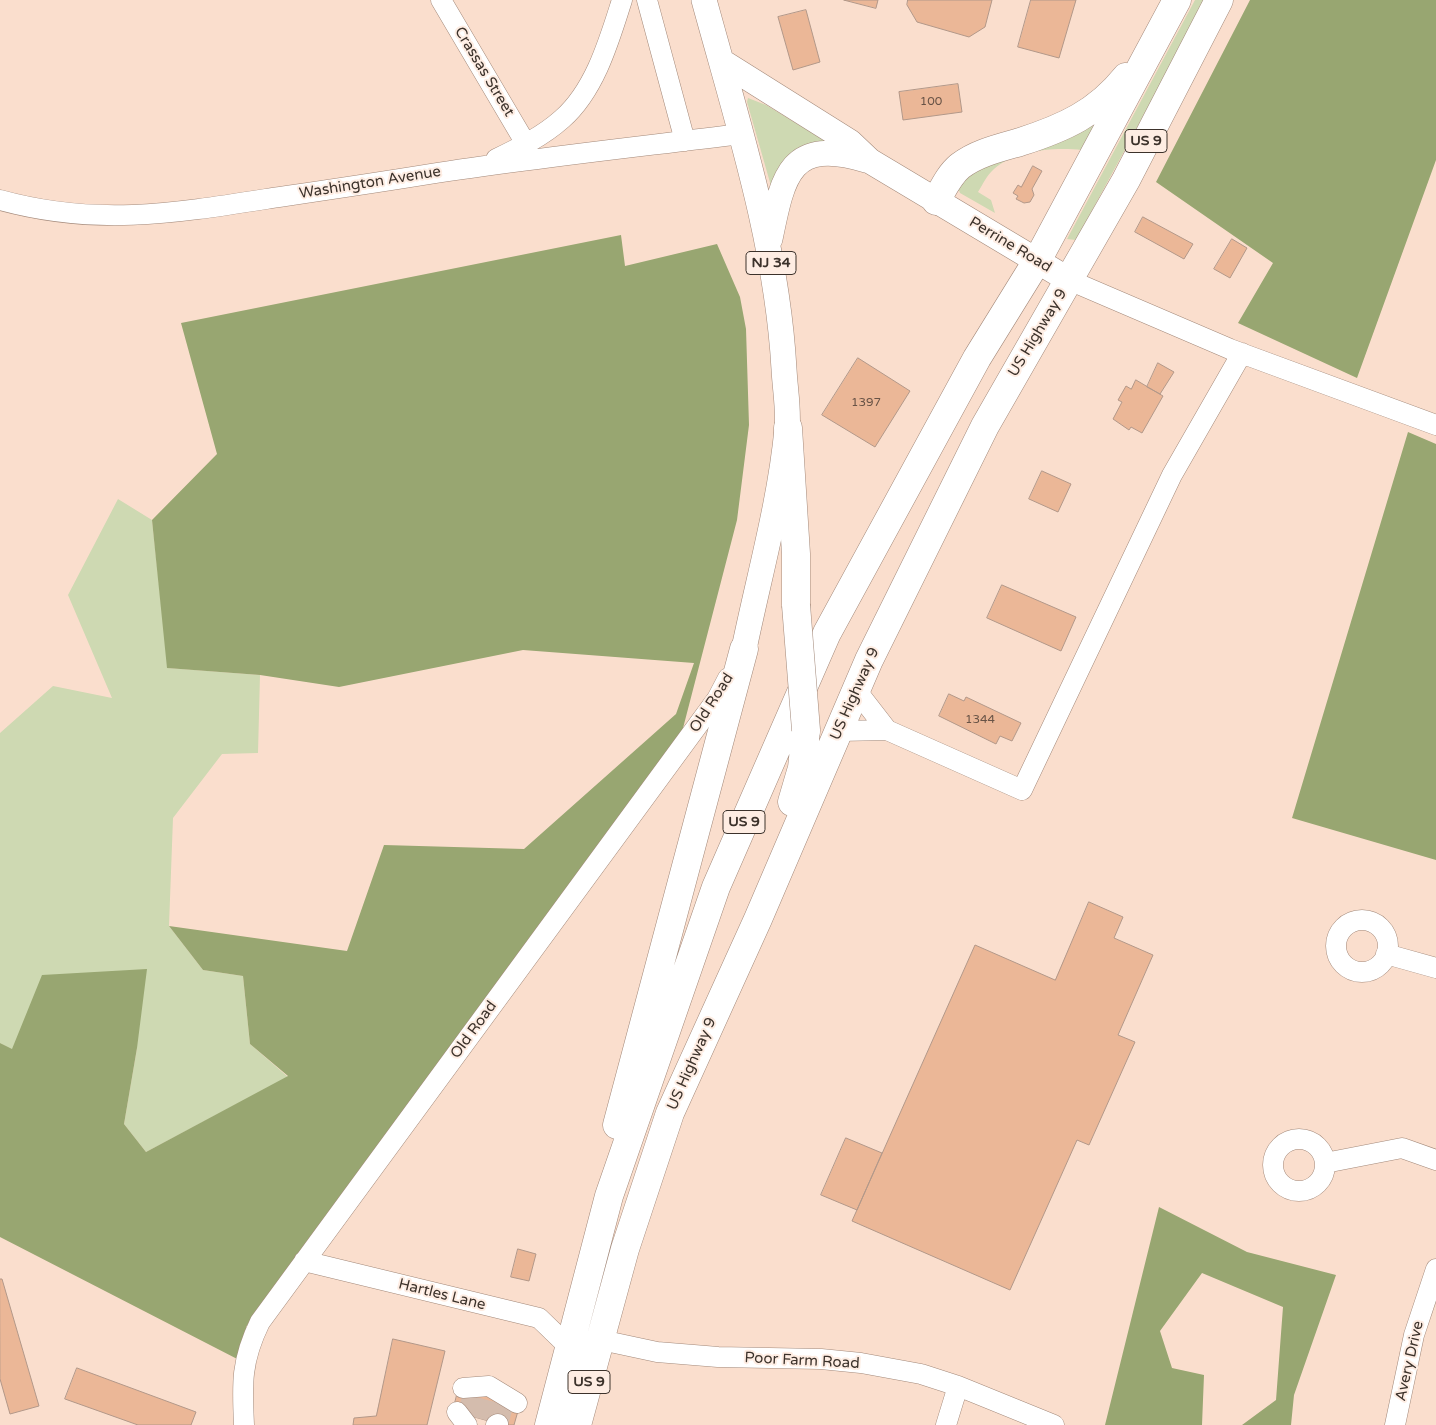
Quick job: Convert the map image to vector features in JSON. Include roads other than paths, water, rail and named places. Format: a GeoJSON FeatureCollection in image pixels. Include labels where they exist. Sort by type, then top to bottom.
{"type":"FeatureCollection","features":[{"type":"Feature","properties":{"kind":"highway","name":"US Highway 9"},"geometry":{"type":"LineString","coordinates":[[549,1425],[609,1196],[716,887],[826,633],[977,358],[1037,261],[1160,35],[1177,0]]}},
{"type":"Feature","properties":{"kind":"highway","name":"US Highway 9"},"geometry":{"type":"LineString","coordinates":[[578,1425],[625,1248],[670,1113],[758,919],[856,690],[985,426],[1126,180],[1219,0]]}},
{"type":"Feature","properties":{"kind":"highway"},"geometry":{"type":"LineString","coordinates":[[936,200],[950,177],[970,159],[988,151],[1039,136],[1084,117],[1110,97],[1160,35]]}},
{"type":"Feature","properties":{"kind":"highway"},"geometry":{"type":"LineString","coordinates":[[758,919],[802,768],[806,730],[796,605],[796,554],[788,428]]}},
{"type":"Feature","properties":{"kind":"highway"},"geometry":{"type":"LineString","coordinates":[[609,1196],[618,1116],[744,648]]}},
{"type":"Feature","properties":{"kind":"main road","name":"NJ 34"},"geometry":{"type":"LineString","coordinates":[[704,0],[741,134],[769,247],[783,340],[788,428]]}},
{"type":"Feature","properties":{"kind":"main road","name":"Perrine Road"},"geometry":{"type":"LineString","coordinates":[[720,61],[850,142],[870,161],[1069,280]]}},
{"type":"Feature","properties":{"kind":"main road"},"geometry":{"type":"LineString","coordinates":[[769,247],[784,183],[794,166],[806,156],[821,152],[845,154],[870,161]]}},
{"type":"Feature","properties":{"kind":"main road"},"geometry":{"type":"LineString","coordinates":[[744,648],[776,497],[788,428]]}},
{"type":"Feature","properties":{"kind":"street","name":"Crassas Street"},"geometry":{"type":"LineString","coordinates":[[441,0],[526,144]]}},
{"type":"Feature","properties":{"kind":"street"},"geometry":{"type":"LineString","coordinates":[[483,166],[526,144],[563,119],[584,92],[598,68],[622,0]]}},
{"type":"Feature","properties":{"kind":"street"},"geometry":{"type":"LineString","coordinates":[[646,0],[685,141]]}},
{"type":"Feature","properties":{"kind":"street","name":"Washington Avenue"},"geometry":{"type":"LineString","coordinates":[[0,200],[64,213],[135,216],[198,210],[483,166],[741,134]]}},
{"type":"Feature","properties":{"kind":"street","name":"Perrine Road"},"geometry":{"type":"LineString","coordinates":[[1069,280],[1242,353],[1436,425]]}},
{"type":"Feature","properties":{"kind":"street"},"geometry":{"type":"LineString","coordinates":[[839,731],[887,730],[1022,790],[1172,475],[1242,353]]}},
{"type":"Feature","properties":{"kind":"street","name":"Old Road"},"geometry":{"type":"LineString","coordinates":[[244,1425],[241,1390],[248,1346],[260,1322],[718,699],[744,648]]}},
{"type":"Feature","properties":{"kind":"street"},"geometry":{"type":"LineString","coordinates":[[856,690],[887,730]]}},
{"type":"Feature","properties":{"kind":"street"},"geometry":{"type":"LineString","coordinates":[[1386,954],[1436,968]]}},
{"type":"Feature","properties":{"kind":"street"},"geometry":{"type":"LineString","coordinates":[[1325,1163],[1402,1148],[1436,1160]]}},
{"type":"Feature","properties":{"kind":"street","name":"Hartles Lane"},"geometry":{"type":"LineString","coordinates":[[304,1261],[539,1318],[569,1347]]}},
{"type":"Feature","properties":{"kind":"street","name":"Avery Drive"},"geometry":{"type":"LineString","coordinates":[[1395,1425],[1414,1335],[1436,1269]]}},
{"type":"Feature","properties":{"kind":"street","name":"Poor Farm Road"},"geometry":{"type":"LineString","coordinates":[[601,1340],[657,1352],[718,1357],[821,1359],[861,1363],[921,1374],[958,1386],[1054,1425]]}},
{"type":"Feature","properties":{"kind":"street"},"geometry":{"type":"LineString","coordinates":[[946,1425],[958,1386]]}},
{"type":"Feature","properties":{"kind":"tunnel"},"geometry":{"type":"LineString","coordinates":[[467,1415],[474,1391]]}},
{"type":"Feature","properties":{"kind":"tunnel"},"geometry":{"type":"LineString","coordinates":[[481,1419],[487,1395]]}},
{"type":"Feature","properties":{"kind":"tunnel"},"geometry":{"type":"LineString","coordinates":[[498,1424],[505,1399]]}}]}
